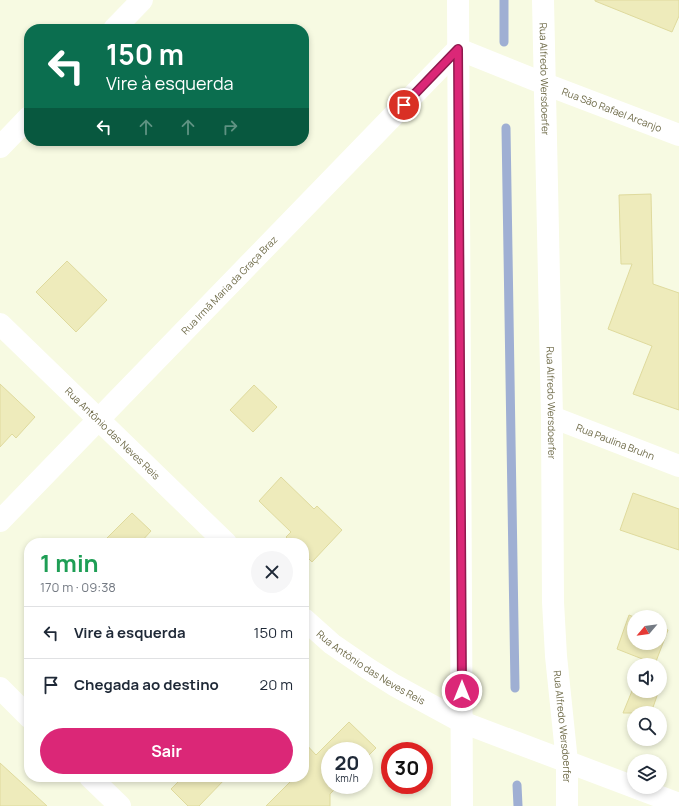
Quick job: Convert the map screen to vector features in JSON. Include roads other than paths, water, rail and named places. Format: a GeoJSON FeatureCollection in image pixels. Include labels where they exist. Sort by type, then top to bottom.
{"type":"FeatureCollection","features":[{"type":"Feature","properties":{"kind":"street"},"geometry":{"type":"LineString","coordinates":[[119,24],[142,0]]}},
{"type":"Feature","properties":{"kind":"street"},"geometry":{"type":"LineString","coordinates":[[458,0],[462,806]]}},
{"type":"Feature","properties":{"kind":"street","name":"Rua Alfredo Wersdoerfer"},"geometry":{"type":"LineString","coordinates":[[543,0],[552,417],[553,602],[556,656],[567,762],[567,806]]}},
{"type":"Feature","properties":{"kind":"street","name":"Rua São Rafael Arcanjo"},"geometry":{"type":"LineString","coordinates":[[458,49],[679,135]]}},
{"type":"Feature","properties":{"kind":"street","name":"Rua Irmã Maria da Graça Braz"},"geometry":{"type":"LineString","coordinates":[[0,521],[458,49]]}},
{"type":"Feature","properties":{"kind":"street"},"geometry":{"type":"LineString","coordinates":[[0,147],[24,122]]}},
{"type":"Feature","properties":{"kind":"street","name":"Rua Antônio das Neves Reis"},"geometry":{"type":"LineString","coordinates":[[0,324],[221,538]]}},
{"type":"Feature","properties":{"kind":"street","name":"Rua Paulina Bruhn"},"geometry":{"type":"LineString","coordinates":[[552,417],[679,466]]}},
{"type":"Feature","properties":{"kind":"street","name":"Rua Antônio das Neves Reis"},"geometry":{"type":"LineString","coordinates":[[309,623],[332,644],[367,668],[394,685],[462,722],[679,804]]}},
{"type":"Feature","properties":{"kind":"street"},"geometry":{"type":"LineString","coordinates":[[0,688],[24,711]]}},
{"type":"Feature","properties":{"kind":"street"},"geometry":{"type":"LineString","coordinates":[[95,782],[120,806]]}},
{"type":"Feature","properties":{"kind":"waterway"},"geometry":{"type":"LineString","coordinates":[[504,0],[504,42]]}},
{"type":"Feature","properties":{"kind":"waterway"},"geometry":{"type":"LineString","coordinates":[[506,128],[515,688]]}},
{"type":"Feature","properties":{"kind":"waterway"},"geometry":{"type":"LineString","coordinates":[[517,785],[518,806]]}}]}
